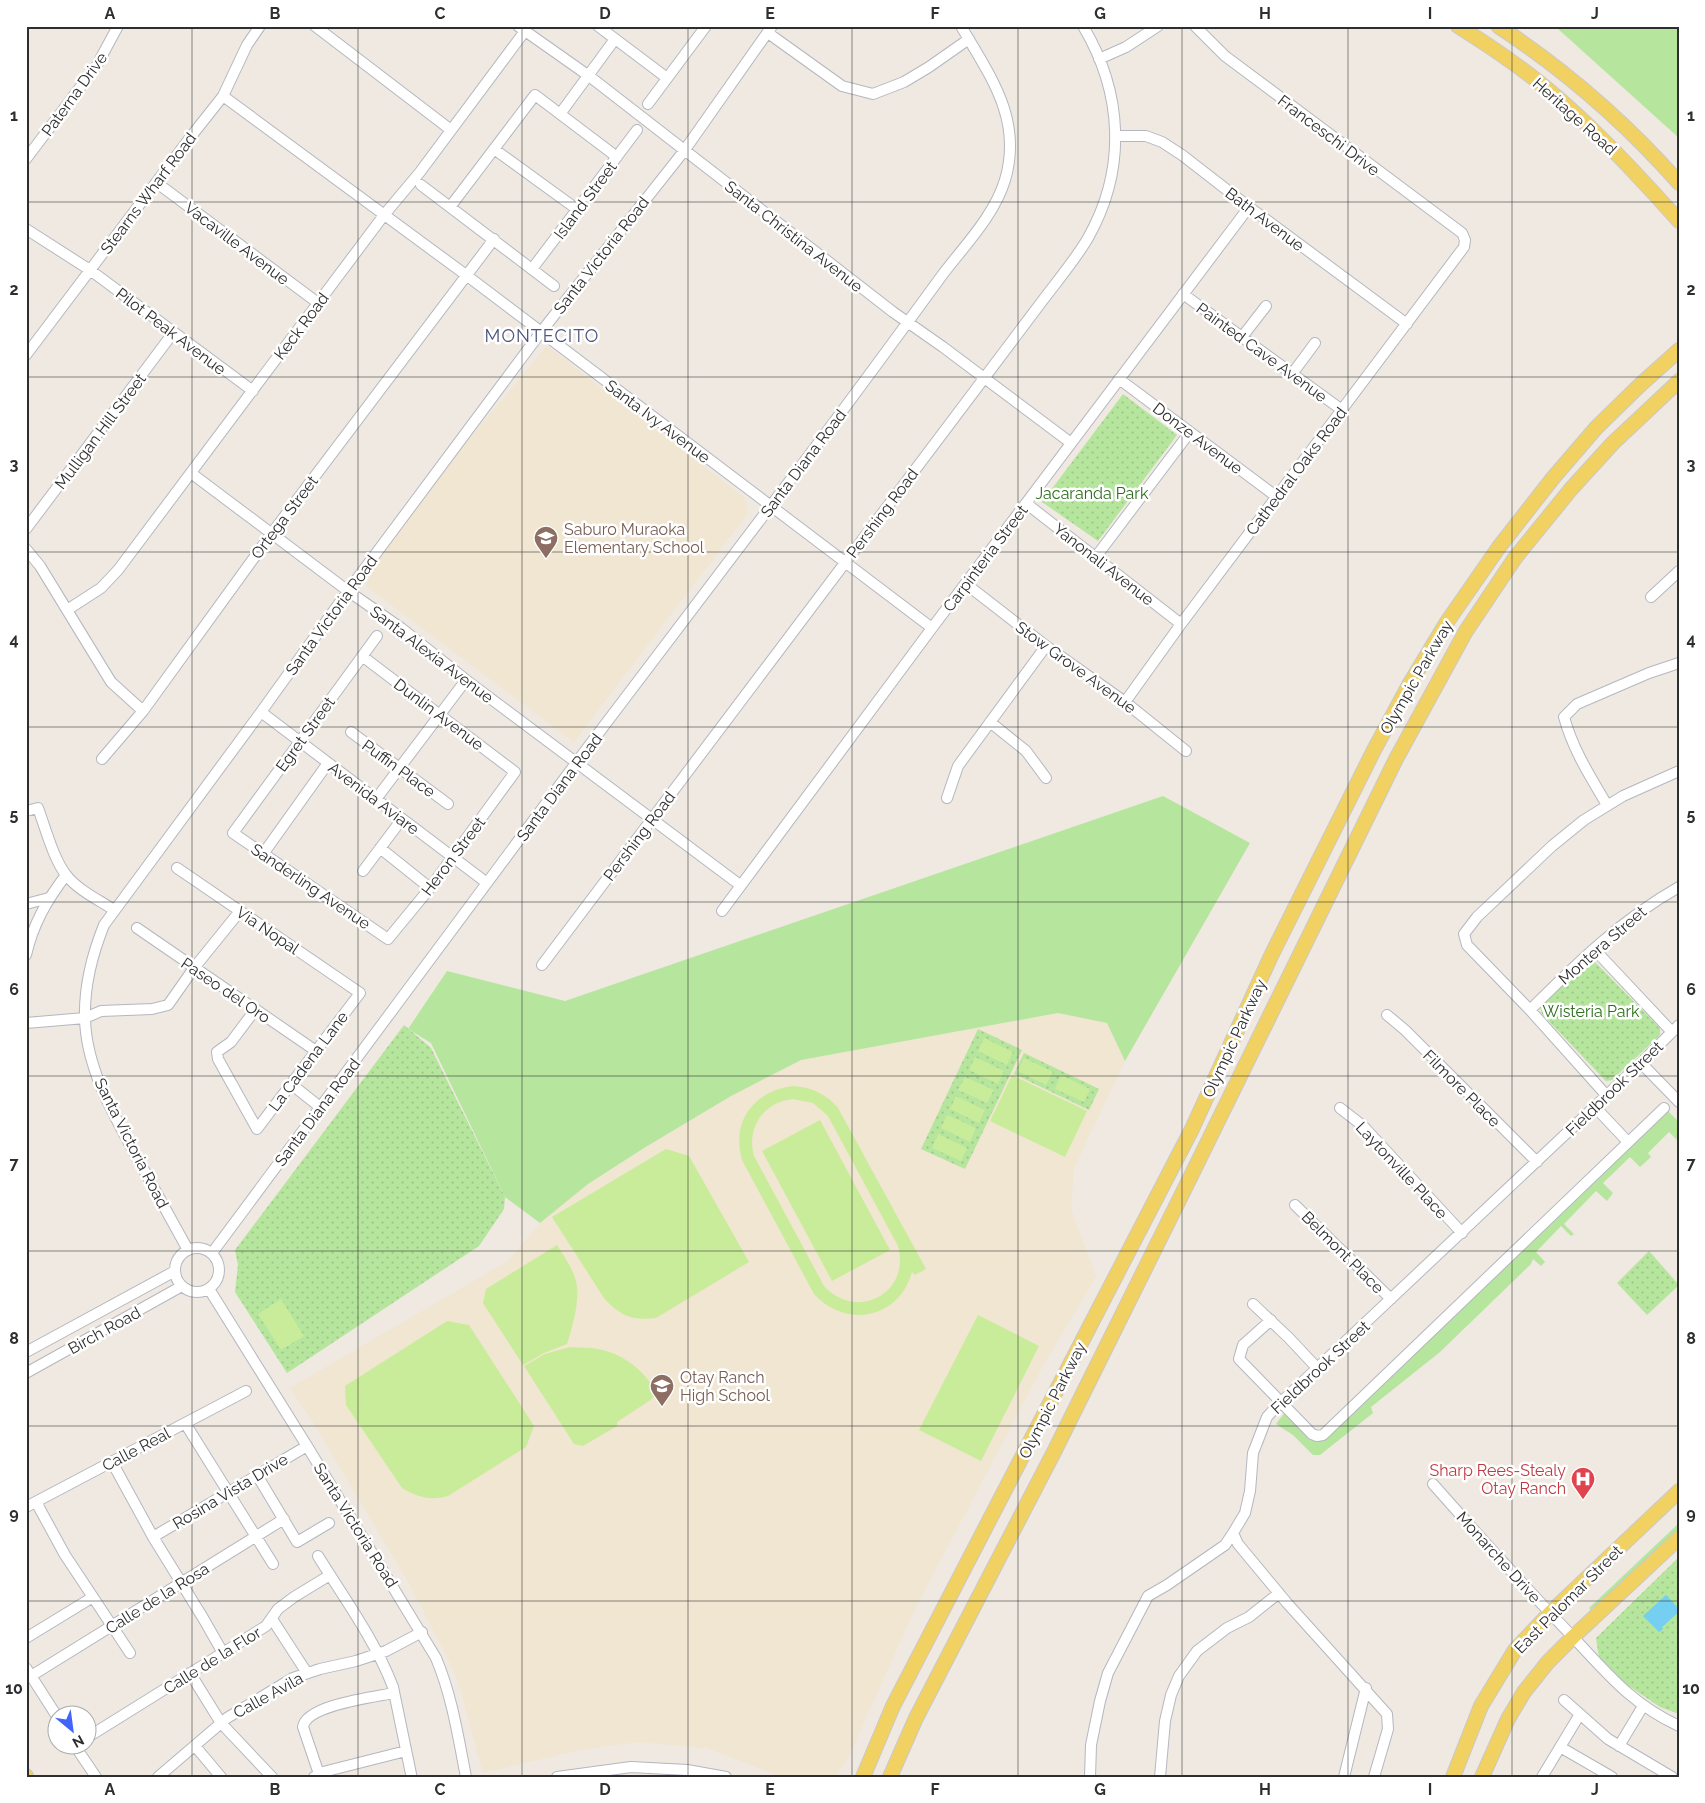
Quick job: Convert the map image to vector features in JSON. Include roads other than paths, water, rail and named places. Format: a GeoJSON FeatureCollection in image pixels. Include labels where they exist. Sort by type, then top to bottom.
{"type":"FeatureCollection","features":[{"type":"Feature","properties":{"kind":"main road","name":"Heritage Road"},"geometry":{"type":"LineString","coordinates":[[1458,26],[1510,60],[1555,96],[1606,143],[1679,221]]}},
{"type":"Feature","properties":{"kind":"main road","name":"Heritage Road"},"geometry":{"type":"LineString","coordinates":[[1498,26],[1580,86],[1630,132],[1679,183]]}},
{"type":"Feature","properties":{"kind":"main road","name":"Olympic Parkway"},"geometry":{"type":"LineString","coordinates":[[863,1777],[898,1698],[1192,1130],[1271,956],[1374,750],[1409,685],[1447,622],[1499,547],[1553,478],[1596,428],[1679,350]]}},
{"type":"Feature","properties":{"kind":"main road","name":"Olympic Parkway"},"geometry":{"type":"LineString","coordinates":[[890,1777],[916,1718],[1049,1461],[1396,759],[1466,631],[1515,558],[1571,489],[1613,443],[1679,381]]}},
{"type":"Feature","properties":{"kind":"main road"},"geometry":{"type":"LineString","coordinates":[[1086,1333],[1108,1342]]}},
{"type":"Feature","properties":{"kind":"main road","name":"East Palomar Street"},"geometry":{"type":"LineString","coordinates":[[1453,1777],[1481,1706],[1515,1650],[1550,1613],[1679,1491]]}},
{"type":"Feature","properties":{"kind":"main road","name":"East Palomar Street"},"geometry":{"type":"LineString","coordinates":[[1482,1777],[1508,1719],[1524,1692],[1548,1662],[1679,1538]]}},
{"type":"Feature","properties":{"kind":"street","name":"Paterna Drive"},"geometry":{"type":"LineString","coordinates":[[26,159],[98,65],[118,26]]}},
{"type":"Feature","properties":{"kind":"street","name":"Stearns Wharf Road"},"geometry":{"type":"LineString","coordinates":[[26,355],[223,96],[247,45],[260,26]]}},
{"type":"Feature","properties":{"kind":"street"},"geometry":{"type":"LineString","coordinates":[[315,26],[451,130]]}},
{"type":"Feature","properties":{"kind":"street"},"geometry":{"type":"LineString","coordinates":[[598,26],[667,78]]}},
{"type":"Feature","properties":{"kind":"street"},"geometry":{"type":"LineString","coordinates":[[648,104],[706,26]]}},
{"type":"Feature","properties":{"kind":"street","name":"Santa Diana Road"},"geometry":{"type":"LineString","coordinates":[[212,1253],[576,762],[909,322],[999,196],[1008,171],[1010,132],[1003,102],[997,88],[961,26]]}},
{"type":"Feature","properties":{"kind":"street","name":"Pershing Road"},"geometry":{"type":"LineString","coordinates":[[542,965],[1087,239],[1099,217],[1109,185],[1114,161],[1116,136],[1114,108],[1109,86],[1092,42],[1083,26]]}},
{"type":"Feature","properties":{"kind":"street"},"geometry":{"type":"LineString","coordinates":[[1099,59],[1126,47],[1158,26]]}},
{"type":"Feature","properties":{"kind":"street","name":"Franceschi Drive"},"geometry":{"type":"LineString","coordinates":[[1195,26],[1224,56],[1462,233],[1466,240]]}},
{"type":"Feature","properties":{"kind":"street","name":"Keck Road"},"geometry":{"type":"LineString","coordinates":[[67,610],[97,591],[110,580],[384,215],[451,130],[522,29]]}},
{"type":"Feature","properties":{"kind":"street","name":"Santa Christina Avenue"},"geometry":{"type":"LineString","coordinates":[[522,29],[589,76],[893,312],[984,377],[1071,443]]}},
{"type":"Feature","properties":{"kind":"street"},"geometry":{"type":"LineString","coordinates":[[770,29],[842,86],[873,94],[904,82],[929,68],[969,39]]}},
{"type":"Feature","properties":{"kind":"street","name":"Santa Victoria Road"},"geometry":{"type":"LineString","coordinates":[[188,1250],[102,1091],[89,1049],[85,1018],[88,977],[93,954],[104,925],[348,591],[541,332],[684,151],[770,29]]}},
{"type":"Feature","properties":{"kind":"street"},"geometry":{"type":"LineString","coordinates":[[560,114],[615,39]]}},
{"type":"Feature","properties":{"kind":"street"},"geometry":{"type":"LineString","coordinates":[[450,207],[535,95],[617,157]]}},
{"type":"Feature","properties":{"kind":"street","name":"Santa Ivy Avenue"},"geometry":{"type":"LineString","coordinates":[[223,96],[466,275],[932,628]]}},
{"type":"Feature","properties":{"kind":"street","name":"Island Street"},"geometry":{"type":"LineString","coordinates":[[532,269],[637,130]]}},
{"type":"Feature","properties":{"kind":"street","name":"Bath Avenue"},"geometry":{"type":"LineString","coordinates":[[1116,136],[1146,136],[1162,142],[1407,324]]}},
{"type":"Feature","properties":{"kind":"street"},"geometry":{"type":"LineString","coordinates":[[494,149],[578,210]]}},
{"type":"Feature","properties":{"kind":"street","name":"Vacaville Avenue"},"geometry":{"type":"LineString","coordinates":[[157,183],[318,303]]}},
{"type":"Feature","properties":{"kind":"street"},"geometry":{"type":"LineString","coordinates":[[420,185],[554,286]]}},
{"type":"Feature","properties":{"kind":"street","name":"Carpinteria Street"},"geometry":{"type":"LineString","coordinates":[[722,910],[1249,207]]}},
{"type":"Feature","properties":{"kind":"street"},"geometry":{"type":"LineString","coordinates":[[26,229],[90,270]]}},
{"type":"Feature","properties":{"kind":"street","name":"Ortega Street"},"geometry":{"type":"LineString","coordinates":[[102,759],[143,711],[272,533],[494,239]]}},
{"type":"Feature","properties":{"kind":"street","name":"Cathedral Oaks Road"},"geometry":{"type":"LineString","coordinates":[[1125,702],[1181,624],[1464,247],[1466,240]]}},
{"type":"Feature","properties":{"kind":"street","name":"Pilot Peak Avenue"},"geometry":{"type":"LineString","coordinates":[[90,270],[253,391]]}},
{"type":"Feature","properties":{"kind":"street","name":"Painted Cave Avenue"},"geometry":{"type":"LineString","coordinates":[[1183,294],[1342,410]]}},
{"type":"Feature","properties":{"kind":"street"},"geometry":{"type":"LineString","coordinates":[[1242,338],[1266,306]]}},
{"type":"Feature","properties":{"kind":"street","name":"Mulligan Hill Street"},"geometry":{"type":"LineString","coordinates":[[26,529],[173,333]]}},
{"type":"Feature","properties":{"kind":"street"},"geometry":{"type":"LineString","coordinates":[[1292,374],[1315,343]]}},
{"type":"Feature","properties":{"kind":"street","name":"Donze Avenue"},"geometry":{"type":"LineString","coordinates":[[1119,379],[1277,497]]}},
{"type":"Feature","properties":{"kind":"street"},"geometry":{"type":"LineString","coordinates":[[1095,558],[1190,432]]}},
{"type":"Feature","properties":{"kind":"street","name":"Santa Alexia Avenue"},"geometry":{"type":"LineString","coordinates":[[191,473],[348,591],[401,628],[466,680],[576,762]]}},
{"type":"Feature","properties":{"kind":"street","name":"Yanonali Avenue"},"geometry":{"type":"LineString","coordinates":[[1027,504],[1181,624]]}},
{"type":"Feature","properties":{"kind":"street"},"geometry":{"type":"LineString","coordinates":[[26,549],[40,566],[111,682],[143,711]]}},
{"type":"Feature","properties":{"kind":"street"},"geometry":{"type":"LineString","coordinates":[[1651,598],[1679,571]]}},
{"type":"Feature","properties":{"kind":"street","name":"Stow Grove Avenue"},"geometry":{"type":"LineString","coordinates":[[966,584],[1046,646],[1125,702],[1186,750]]}},
{"type":"Feature","properties":{"kind":"street","name":"Egret Street"},"geometry":{"type":"LineString","coordinates":[[233,833],[377,636]]}},
{"type":"Feature","properties":{"kind":"street"},"geometry":{"type":"LineString","coordinates":[[947,798],[958,766],[1046,646]]}},
{"type":"Feature","properties":{"kind":"street","name":"Dunlin Avenue"},"geometry":{"type":"LineString","coordinates":[[362,656],[515,772]]}},
{"type":"Feature","properties":{"kind":"street"},"geometry":{"type":"LineString","coordinates":[[1607,804],[1571,740],[1564,717],[1577,704],[1649,673],[1679,663]]}},
{"type":"Feature","properties":{"kind":"street"},"geometry":{"type":"LineString","coordinates":[[376,799],[466,680]]}},
{"type":"Feature","properties":{"kind":"street","name":"Avenida Aviare"},"geometry":{"type":"LineString","coordinates":[[261,712],[487,883]]}},
{"type":"Feature","properties":{"kind":"street"},"geometry":{"type":"LineString","coordinates":[[990,722],[1026,751],[1046,778]]}},
{"type":"Feature","properties":{"kind":"street","name":"Puffin Place"},"geometry":{"type":"LineString","coordinates":[[350,732],[448,804]]}},
{"type":"Feature","properties":{"kind":"street"},"geometry":{"type":"LineString","coordinates":[[576,762],[740,885]]}},
{"type":"Feature","properties":{"kind":"street"},"geometry":{"type":"LineString","coordinates":[[263,854],[328,763]]}},
{"type":"Feature","properties":{"kind":"street"},"geometry":{"type":"LineString","coordinates":[[1607,1096],[1530,1010],[1467,945],[1464,934],[1477,917],[1552,846],[1584,820],[1607,804],[1679,771]]}},
{"type":"Feature","properties":{"kind":"street","name":"Heron Street"},"geometry":{"type":"LineString","coordinates":[[388,939],[430,888],[515,772]]}},
{"type":"Feature","properties":{"kind":"street"},"geometry":{"type":"LineString","coordinates":[[26,811],[38,808],[56,856],[66,875],[82,889],[114,910]]}},
{"type":"Feature","properties":{"kind":"street"},"geometry":{"type":"LineString","coordinates":[[364,871],[402,819]]}},
{"type":"Feature","properties":{"kind":"street","name":"Sanderling Avenue"},"geometry":{"type":"LineString","coordinates":[[233,833],[388,939]]}},
{"type":"Feature","properties":{"kind":"street"},"geometry":{"type":"LineString","coordinates":[[380,848],[430,888]]}},
{"type":"Feature","properties":{"kind":"street","name":"Via Nopal"},"geometry":{"type":"LineString","coordinates":[[176,868],[360,993]]}},
{"type":"Feature","properties":{"kind":"street"},"geometry":{"type":"LineString","coordinates":[[26,955],[37,919],[49,898],[66,875]]}},
{"type":"Feature","properties":{"kind":"street","name":"Montera Street"},"geometry":{"type":"LineString","coordinates":[[1530,1010],[1594,949],[1641,911],[1679,887]]}},
{"type":"Feature","properties":{"kind":"street"},"geometry":{"type":"LineString","coordinates":[[26,904],[49,898]]}},
{"type":"Feature","properties":{"kind":"street"},"geometry":{"type":"LineString","coordinates":[[26,1023],[85,1018],[101,1012],[152,1009],[168,1005],[194,968],[240,911]]}},
{"type":"Feature","properties":{"kind":"street","name":"Paseo del Oro"},"geometry":{"type":"LineString","coordinates":[[137,928],[316,1051]]}},
{"type":"Feature","properties":{"kind":"street"},"geometry":{"type":"LineString","coordinates":[[1594,949],[1675,1029]]}},
{"type":"Feature","properties":{"kind":"street","name":"La Cadena Lane"},"geometry":{"type":"LineString","coordinates":[[255,1010],[238,1034],[217,1052],[218,1060],[257,1129],[360,993]]}},
{"type":"Feature","properties":{"kind":"street","name":"Filmore Place"},"geometry":{"type":"LineString","coordinates":[[1387,1015],[1405,1030],[1537,1162]]}},
{"type":"Feature","properties":{"kind":"street","name":"Fieldbrook Street"},"geometry":{"type":"LineString","coordinates":[[1090,1777],[1092,1745],[1100,1701],[1108,1673],[1148,1596],[1225,1545],[1233,1533],[1245,1513],[1250,1491],[1253,1452],[1267,1417],[1607,1096],[1675,1029]]}},
{"type":"Feature","properties":{"kind":"street"},"geometry":{"type":"LineString","coordinates":[[1641,1063],[1679,1102]]}},
{"type":"Feature","properties":{"kind":"street"},"geometry":{"type":"LineString","coordinates":[[291,1084],[320,1108]]}},
{"type":"Feature","properties":{"kind":"street"},"geometry":{"type":"LineString","coordinates":[[1595,1107],[1628,1142]]}},
{"type":"Feature","properties":{"kind":"street","name":"Laytonville Place"},"geometry":{"type":"LineString","coordinates":[[1340,1108],[1363,1126],[1462,1233]]}},
{"type":"Feature","properties":{"kind":"street"},"geometry":{"type":"LineString","coordinates":[[1271,1320],[1243,1345],[1239,1359],[1312,1434],[1317,1436],[1323,1435],[1664,1108]]}},
{"type":"Feature","properties":{"kind":"street","name":"Belmont Place"},"geometry":{"type":"LineString","coordinates":[[1295,1205],[1391,1300]]}},
{"type":"Feature","properties":{"kind":"street"},"geometry":{"type":"LineString","coordinates":[[200,1248],[212,1253],[216,1258],[219,1272],[214,1284],[209,1289],[195,1292],[182,1286],[175,1271],[179,1258],[188,1250],[200,1248]]}},
{"type":"Feature","properties":{"kind":"street","name":"Birch Road"},"geometry":{"type":"LineString","coordinates":[[26,1352],[175,1271]]}},
{"type":"Feature","properties":{"kind":"street","name":"Birch Road"},"geometry":{"type":"LineString","coordinates":[[26,1373],[182,1286]]}},
{"type":"Feature","properties":{"kind":"street","name":"Santa Victoria Road"},"geometry":{"type":"LineString","coordinates":[[209,1289],[422,1632],[445,1678],[454,1712],[466,1777]]}},
{"type":"Feature","properties":{"kind":"street"},"geometry":{"type":"LineString","coordinates":[[1253,1304],[1318,1369]]}},
{"type":"Feature","properties":{"kind":"street"},"geometry":{"type":"LineString","coordinates":[[49,1340],[57,1356]]}},
{"type":"Feature","properties":{"kind":"street","name":"Calle Real"},"geometry":{"type":"LineString","coordinates":[[31,1504],[246,1391]]}},
{"type":"Feature","properties":{"kind":"street"},"geometry":{"type":"LineString","coordinates":[[185,1423],[273,1564]]}},
{"type":"Feature","properties":{"kind":"street","name":"Rosina Vista Drive"},"geometry":{"type":"LineString","coordinates":[[153,1537],[307,1446]]}},
{"type":"Feature","properties":{"kind":"street"},"geometry":{"type":"LineString","coordinates":[[112,1462],[153,1537],[223,1653]]}},
{"type":"Feature","properties":{"kind":"street"},"geometry":{"type":"LineString","coordinates":[[257,1475],[297,1542],[328,1523]]}},
{"type":"Feature","properties":{"kind":"street","name":"Monarche Drive"},"geometry":{"type":"LineString","coordinates":[[1433,1484],[1622,1690],[1643,1706],[1679,1726]]}},
{"type":"Feature","properties":{"kind":"street"},"geometry":{"type":"LineString","coordinates":[[31,1504],[130,1652]]}},
{"type":"Feature","properties":{"kind":"street","name":"Calle de la Rosa"},"geometry":{"type":"LineString","coordinates":[[28,1672],[113,1625],[284,1519]]}},
{"type":"Feature","properties":{"kind":"street"},"geometry":{"type":"LineString","coordinates":[[1233,1533],[1238,1544],[1387,1714],[1388,1729],[1374,1777]]}},
{"type":"Feature","properties":{"kind":"street"},"geometry":{"type":"LineString","coordinates":[[318,1556],[379,1654],[388,1674],[394,1693],[411,1774]]}},
{"type":"Feature","properties":{"kind":"street","name":"Calle de la Flor"},"geometry":{"type":"LineString","coordinates":[[98,1732],[266,1626],[278,1609],[330,1575]]}},
{"type":"Feature","properties":{"kind":"street"},"geometry":{"type":"LineString","coordinates":[[1160,1777],[1165,1721],[1171,1695],[1179,1676],[1197,1651],[1227,1628],[1249,1617],[1280,1592]]}},
{"type":"Feature","properties":{"kind":"street"},"geometry":{"type":"LineString","coordinates":[[26,1638],[93,1597]]}},
{"type":"Feature","properties":{"kind":"street"},"geometry":{"type":"LineString","coordinates":[[272,1619],[307,1673]]}},
{"type":"Feature","properties":{"kind":"street","name":"Calle Avila"},"geometry":{"type":"LineString","coordinates":[[158,1777],[221,1723],[293,1678],[320,1668],[356,1661],[379,1654],[422,1632]]}},
{"type":"Feature","properties":{"kind":"street"},"geometry":{"type":"LineString","coordinates":[[28,1672],[50,1706]]}},
{"type":"Feature","properties":{"kind":"street"},"geometry":{"type":"LineString","coordinates":[[190,1673],[221,1723],[272,1777]]}},
{"type":"Feature","properties":{"kind":"street"},"geometry":{"type":"LineString","coordinates":[[1344,1777],[1366,1688]]}},
{"type":"Feature","properties":{"kind":"street"},"geometry":{"type":"LineString","coordinates":[[394,1693],[339,1704],[309,1716],[304,1721],[303,1726],[316,1775],[406,1750]]}},
{"type":"Feature","properties":{"kind":"street"},"geometry":{"type":"LineString","coordinates":[[1564,1700],[1608,1739],[1661,1774],[1672,1777]]}},
{"type":"Feature","properties":{"kind":"street"},"geometry":{"type":"LineString","coordinates":[[1618,1746],[1643,1706]]}},
{"type":"Feature","properties":{"kind":"street"},"geometry":{"type":"LineString","coordinates":[[1542,1777],[1580,1714]]}},
{"type":"Feature","properties":{"kind":"street"},"geometry":{"type":"LineString","coordinates":[[195,1746],[221,1777]]}},
{"type":"Feature","properties":{"kind":"street"},"geometry":{"type":"LineString","coordinates":[[1560,1747],[1612,1777]]}},
{"type":"Feature","properties":{"kind":"street"},"geometry":{"type":"LineString","coordinates":[[82,1756],[96,1777]]}},
{"type":"Feature","properties":{"kind":"street"},"geometry":{"type":"LineString","coordinates":[[557,1777],[631,1767],[686,1770],[726,1777]]}},
{"type":"Feature","properties":{"kind":"water"},"geometry":{"type":"Polygon","coordinates":[[[1666,1595],[1679,1609],[1679,1612],[1659,1632],[1643,1616],[1666,1595]]]}},
{"type":"Feature","properties":{"kind":"place","name":"Saburo Muraoka Elementary School"},"geometry":{"type":"Point","coordinates":[546,559]}},
{"type":"Feature","properties":{"kind":"place","name":"Otay Ranch High School"},"geometry":{"type":"Point","coordinates":[662,1407]}},
{"type":"Feature","properties":{"kind":"place","name":"Sharp Rees-Stealy Otay Ranch"},"geometry":{"type":"Point","coordinates":[1583,1500]}},
{"type":"Feature","properties":{"kind":"district","name":"MONTECITO"},"geometry":{"type":"Point","coordinates":[542,336]}},
{"type":"Feature","properties":{"kind":"park label","name":"Jacaranda Park"},"geometry":{"type":"Point","coordinates":[1092,493]}},
{"type":"Feature","properties":{"kind":"park label","name":"Wisteria Park"},"geometry":{"type":"Point","coordinates":[1591,1011]}}]}
